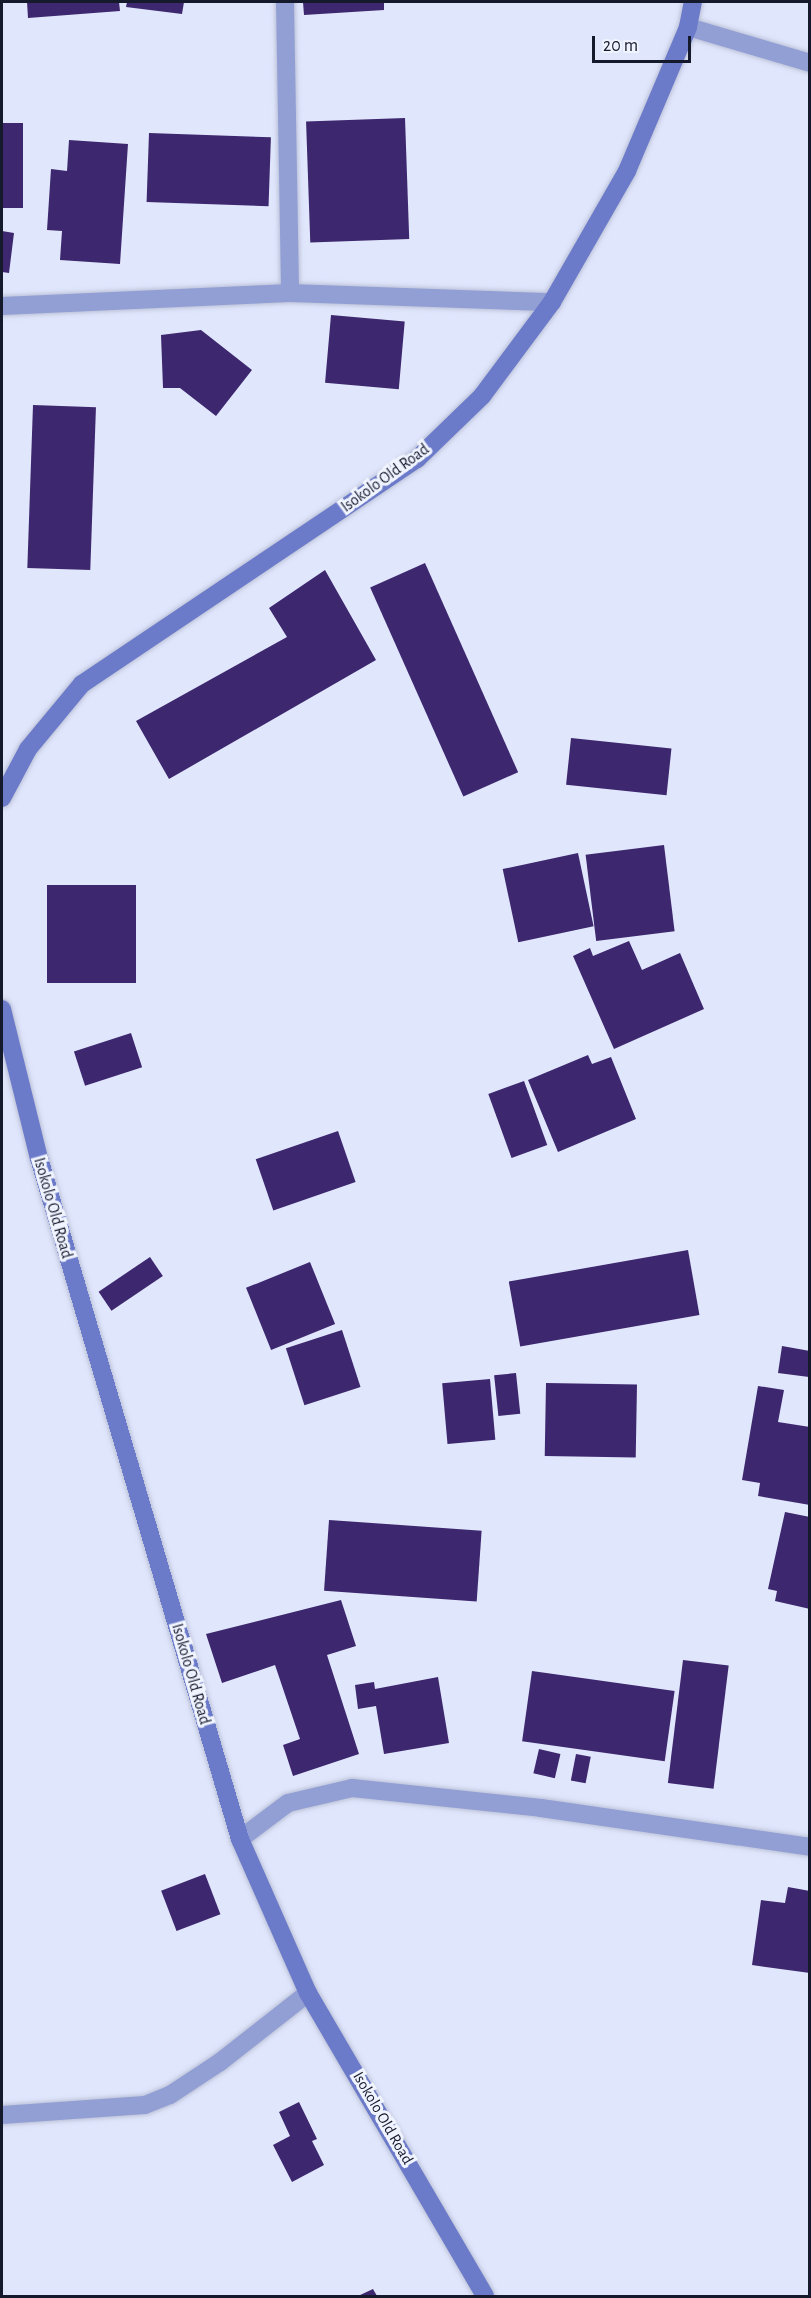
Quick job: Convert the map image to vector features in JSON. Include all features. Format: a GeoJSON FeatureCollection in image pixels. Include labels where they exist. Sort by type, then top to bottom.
{"type":"FeatureCollection","features":[{"type":"Feature","properties":{"kind":"street"},"geometry":{"type":"LineString","coordinates":[[285,2],[291,293]]}},
{"type":"Feature","properties":{"kind":"street","name":"Isokolo Old Road"},"geometry":{"type":"LineString","coordinates":[[2,798],[28,749],[82,684],[417,459],[482,396],[552,302],[627,171],[688,27],[693,2]]}},
{"type":"Feature","properties":{"kind":"street"},"geometry":{"type":"LineString","coordinates":[[688,27],[810,63]]}},
{"type":"Feature","properties":{"kind":"street"},"geometry":{"type":"LineString","coordinates":[[2,306],[291,293],[552,302]]}},
{"type":"Feature","properties":{"kind":"street","name":"Isokolo Old Road"},"geometry":{"type":"LineString","coordinates":[[2,1009],[39,1158],[240,1839],[308,1993],[485,2296]]}},
{"type":"Feature","properties":{"kind":"street"},"geometry":{"type":"LineString","coordinates":[[240,1839],[288,1803],[352,1788],[541,1808],[810,1847]]}},
{"type":"Feature","properties":{"kind":"street"},"geometry":{"type":"LineString","coordinates":[[2,2115],[145,2105],[170,2095],[220,2062],[308,1993]]}},
{"type":"Feature","properties":{"kind":"building"},"geometry":{"type":"Polygon","coordinates":[[[27,2],[119,2],[120,11],[28,18],[27,2]]]}},
{"type":"Feature","properties":{"kind":"building"},"geometry":{"type":"Polygon","coordinates":[[[127,2],[184,2],[182,14],[126,7],[127,2]]]}},
{"type":"Feature","properties":{"kind":"building"},"geometry":{"type":"Polygon","coordinates":[[[303,2],[384,2],[384,10],[304,15],[303,2]]]}},
{"type":"Feature","properties":{"kind":"building"},"geometry":{"type":"Polygon","coordinates":[[[405,118],[409,239],[310,242],[306,121],[405,118]]]}},
{"type":"Feature","properties":{"kind":"building"},"geometry":{"type":"Polygon","coordinates":[[[2,123],[23,123],[23,208],[2,208],[2,123]]]}},
{"type":"Feature","properties":{"kind":"building"},"geometry":{"type":"Polygon","coordinates":[[[149,133],[271,137],[269,206],[147,202],[149,133]]]}},
{"type":"Feature","properties":{"kind":"building"},"geometry":{"type":"Polygon","coordinates":[[[69,140],[128,144],[120,264],[60,260],[62,231],[47,230],[51,169],[67,171],[69,140]]]}},
{"type":"Feature","properties":{"kind":"building"},"geometry":{"type":"Polygon","coordinates":[[[2,231],[14,233],[9,273],[2,272],[2,231]]]}},
{"type":"Feature","properties":{"kind":"building"},"geometry":{"type":"Polygon","coordinates":[[[331,315],[405,321],[399,389],[325,383],[331,315]]]}},
{"type":"Feature","properties":{"kind":"building"},"geometry":{"type":"Polygon","coordinates":[[[201,330],[252,370],[216,416],[180,388],[163,388],[161,335],[201,330]]]}},
{"type":"Feature","properties":{"kind":"building"},"geometry":{"type":"Polygon","coordinates":[[[33,405],[96,407],[90,570],[27,568],[33,405]]]}},
{"type":"Feature","properties":{"kind":"building"},"geometry":{"type":"Polygon","coordinates":[[[425,563],[518,772],[463,797],[370,587],[425,563]]]}},
{"type":"Feature","properties":{"kind":"building"},"geometry":{"type":"Polygon","coordinates":[[[325,570],[376,660],[169,779],[136,721],[287,637],[269,608],[325,570]]]}},
{"type":"Feature","properties":{"kind":"building"},"geometry":{"type":"Polygon","coordinates":[[[571,738],[671,749],[667,795],[566,785],[571,738]]]}},
{"type":"Feature","properties":{"kind":"building"},"geometry":{"type":"Polygon","coordinates":[[[664,845],[675,931],[596,941],[586,855],[664,845]]]}},
{"type":"Feature","properties":{"kind":"building"},"geometry":{"type":"Polygon","coordinates":[[[578,853],[594,926],[518,942],[503,869],[578,853]]]}},
{"type":"Feature","properties":{"kind":"building"},"geometry":{"type":"Polygon","coordinates":[[[47,885],[136,885],[136,983],[47,983],[47,885]]]}},
{"type":"Feature","properties":{"kind":"building"},"geometry":{"type":"Polygon","coordinates":[[[629,941],[642,970],[680,953],[704,1009],[614,1049],[573,956],[590,948],[593,956],[629,941]]]}},
{"type":"Feature","properties":{"kind":"building"},"geometry":{"type":"Polygon","coordinates":[[[131,1033],[142,1067],[85,1086],[74,1052],[131,1033]]]}},
{"type":"Feature","properties":{"kind":"building"},"geometry":{"type":"Polygon","coordinates":[[[588,1055],[592,1064],[611,1057],[636,1119],[558,1152],[528,1080],[588,1055]]]}},
{"type":"Feature","properties":{"kind":"building"},"geometry":{"type":"Polygon","coordinates":[[[524,1081],[547,1145],[512,1158],[488,1094],[524,1081]]]}},
{"type":"Feature","properties":{"kind":"building"},"geometry":{"type":"Polygon","coordinates":[[[338,1131],[356,1182],[273,1210],[256,1159],[338,1131]]]}},
{"type":"Feature","properties":{"kind":"building"},"geometry":{"type":"Polygon","coordinates":[[[688,1250],[699,1315],[520,1347],[509,1282],[688,1250]]]}},
{"type":"Feature","properties":{"kind":"building"},"geometry":{"type":"Polygon","coordinates":[[[150,1257],[163,1276],[111,1311],[99,1292],[150,1257]]]}},
{"type":"Feature","properties":{"kind":"building"},"geometry":{"type":"Polygon","coordinates":[[[310,1262],[335,1324],[271,1350],[246,1288],[310,1262]]]}},
{"type":"Feature","properties":{"kind":"building"},"geometry":{"type":"Polygon","coordinates":[[[342,1330],[361,1387],[304,1405],[286,1348],[342,1330]]]}},
{"type":"Feature","properties":{"kind":"building"},"geometry":{"type":"Polygon","coordinates":[[[782,1346],[810,1351],[809,1377],[778,1373],[782,1346]]]}},
{"type":"Feature","properties":{"kind":"building"},"geometry":{"type":"Polygon","coordinates":[[[516,1373],[520,1414],[498,1416],[494,1375],[516,1373]]]}},
{"type":"Feature","properties":{"kind":"building"},"geometry":{"type":"Polygon","coordinates":[[[490,1379],[495,1440],[447,1444],[442,1383],[490,1379]]]}},
{"type":"Feature","properties":{"kind":"building"},"geometry":{"type":"Polygon","coordinates":[[[546,1383],[637,1385],[636,1458],[545,1456],[546,1383]]]}},
{"type":"Feature","properties":{"kind":"building"},"geometry":{"type":"Polygon","coordinates":[[[758,1386],[784,1390],[778,1422],[810,1427],[810,1505],[758,1496],[760,1483],[742,1480],[758,1386]]]}},
{"type":"Feature","properties":{"kind":"building"},"geometry":{"type":"Polygon","coordinates":[[[785,1512],[810,1517],[810,1609],[775,1601],[777,1591],[768,1589],[785,1512]]]}},
{"type":"Feature","properties":{"kind":"building"},"geometry":{"type":"Polygon","coordinates":[[[329,1520],[482,1531],[477,1601],[324,1591],[329,1520]]]}},
{"type":"Feature","properties":{"kind":"building"},"geometry":{"type":"Polygon","coordinates":[[[341,1600],[356,1646],[327,1655],[359,1754],[293,1776],[283,1745],[300,1739],[275,1665],[222,1683],[206,1634],[341,1600]]]}},
{"type":"Feature","properties":{"kind":"building"},"geometry":{"type":"Polygon","coordinates":[[[683,1660],[729,1666],[714,1789],[668,1783],[683,1660]]]}},
{"type":"Feature","properties":{"kind":"building"},"geometry":{"type":"Polygon","coordinates":[[[532,1671],[675,1691],[665,1761],[522,1741],[532,1671]]]}},
{"type":"Feature","properties":{"kind":"building"},"geometry":{"type":"Polygon","coordinates":[[[438,1677],[449,1743],[384,1754],[376,1706],[358,1709],[355,1685],[374,1682],[375,1689],[438,1677]]]}},
{"type":"Feature","properties":{"kind":"building"},"geometry":{"type":"Polygon","coordinates":[[[539,1749],[560,1754],[555,1778],[533,1773],[539,1749]]]}},
{"type":"Feature","properties":{"kind":"building"},"geometry":{"type":"Polygon","coordinates":[[[576,1754],[591,1757],[586,1783],[571,1781],[576,1754]]]}},
{"type":"Feature","properties":{"kind":"building"},"geometry":{"type":"Polygon","coordinates":[[[205,1874],[220,1914],[177,1931],[161,1891],[205,1874]]]}},
{"type":"Feature","properties":{"kind":"building"},"geometry":{"type":"Polygon","coordinates":[[[788,1887],[810,1891],[810,1973],[752,1965],[761,1900],[785,1903],[788,1887]]]}},
{"type":"Feature","properties":{"kind":"building"},"geometry":{"type":"Polygon","coordinates":[[[299,2102],[317,2139],[312,2141],[324,2165],[292,2182],[273,2145],[290,2136],[279,2112],[299,2102]]]}},
{"type":"Feature","properties":{"kind":"building"},"geometry":{"type":"Polygon","coordinates":[[[373,2289],[377,2296],[358,2296],[373,2289]]]}}]}
